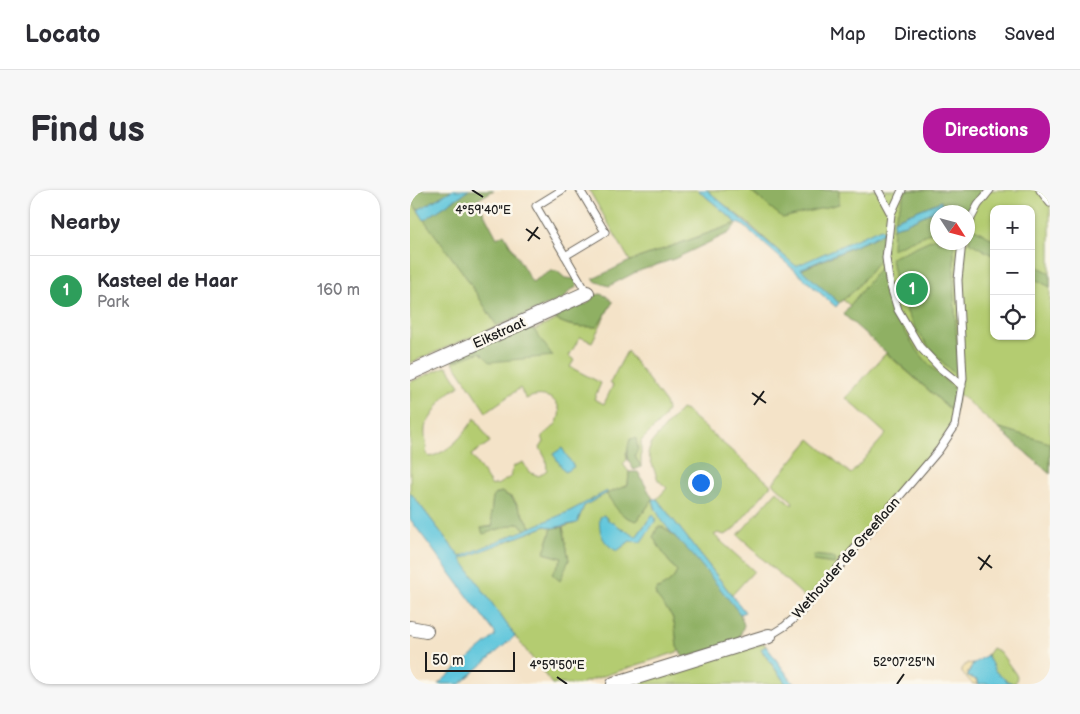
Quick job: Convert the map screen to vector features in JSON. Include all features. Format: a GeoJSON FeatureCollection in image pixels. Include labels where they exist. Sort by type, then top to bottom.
{"type":"FeatureCollection","features":[{"type":"Feature","properties":{"kind":"street","name":"Eikstraat"},"geometry":{"type":"LineString","coordinates":[[410,373],[588,293]]}},
{"type":"Feature","properties":{"kind":"street"},"geometry":{"type":"LineString","coordinates":[[410,628],[426,631]]}},
{"type":"Feature","properties":{"kind":"street","name":"Wethouder de Greeflaan"},"geometry":{"type":"LineString","coordinates":[[614,684],[769,636]]}},
{"type":"Feature","properties":{"kind":"lane"},"geometry":{"type":"LineString","coordinates":[[562,190],[536,206],[588,293]]}},
{"type":"Feature","properties":{"kind":"lane"},"geometry":{"type":"LineString","coordinates":[[565,256],[605,232],[580,190]]}},
{"type":"Feature","properties":{"kind":"lane"},"geometry":{"type":"LineString","coordinates":[[878,190],[891,214]]}},
{"type":"Feature","properties":{"kind":"lane"},"geometry":{"type":"LineString","coordinates":[[902,190],[891,214],[886,258],[898,310],[920,347],[940,368],[962,386]]}},
{"type":"Feature","properties":{"kind":"lane"},"geometry":{"type":"LineString","coordinates":[[975,211],[990,190]]}},
{"type":"Feature","properties":{"kind":"lane"},"geometry":{"type":"LineString","coordinates":[[1040,190],[1050,203]]}},
{"type":"Feature","properties":{"kind":"lane","name":"Wethouder de Greeflaan"},"geometry":{"type":"LineString","coordinates":[[769,636],[786,626],[798,615],[939,450],[955,426],[963,378],[958,280],[961,250]]}},
{"type":"Feature","properties":{"kind":"green space"},"geometry":{"type":"Polygon","coordinates":[[[410,190],[452,190],[418,210],[410,200],[410,190]]]}},
{"type":"Feature","properties":{"kind":"green space"},"geometry":{"type":"Polygon","coordinates":[[[469,190],[494,190],[477,200],[497,238],[504,234],[532,282],[551,271],[557,271],[565,278],[576,279],[577,287],[569,291],[565,298],[497,326],[464,274],[424,220],[469,190]]]}},
{"type":"Feature","properties":{"kind":"green space"},"geometry":{"type":"Polygon","coordinates":[[[589,190],[698,190],[737,223],[630,261],[589,190]]]}},
{"type":"Feature","properties":{"kind":"green space"},"geometry":{"type":"Polygon","coordinates":[[[706,190],[1050,190],[1050,474],[966,400],[800,265],[796,267],[749,224],[706,190]]]}},
{"type":"Feature","properties":{"kind":"green space"},"geometry":{"type":"Polygon","coordinates":[[[749,190],[839,190],[839,204],[783,218],[749,190]]]}},
{"type":"Feature","properties":{"kind":"green space"},"geometry":{"type":"Polygon","coordinates":[[[906,190],[982,190],[972,205],[942,205],[941,201],[894,220],[906,190]]]}},
{"type":"Feature","properties":{"kind":"green space"},"geometry":{"type":"Polygon","coordinates":[[[410,200],[464,274],[497,326],[410,363],[410,200]]]}},
{"type":"Feature","properties":{"kind":"green space"},"geometry":{"type":"Polygon","coordinates":[[[930,213],[930,233],[892,249],[893,227],[905,224],[930,213]]]}},
{"type":"Feature","properties":{"kind":"green space"},"geometry":{"type":"Polygon","coordinates":[[[737,223],[729,233],[674,259],[636,272],[609,286],[593,279],[630,261],[737,223]]]}},
{"type":"Feature","properties":{"kind":"green space"},"geometry":{"type":"Polygon","coordinates":[[[975,229],[990,238],[990,254],[975,245],[975,229]]]}},
{"type":"Feature","properties":{"kind":"green space"},"geometry":{"type":"Polygon","coordinates":[[[884,232],[887,235],[885,253],[855,290],[839,303],[801,270],[871,239],[884,232]]]}},
{"type":"Feature","properties":{"kind":"green space"},"geometry":{"type":"Polygon","coordinates":[[[930,240],[930,250],[954,250],[954,294],[959,378],[933,352],[913,324],[900,294],[891,258],[930,240]]]}},
{"type":"Feature","properties":{"kind":"green space"},"geometry":{"type":"Polygon","coordinates":[[[882,265],[891,302],[908,336],[918,352],[944,380],[959,392],[955,411],[951,410],[843,314],[882,265]]]}},
{"type":"Feature","properties":{"kind":"green space"},"geometry":{"type":"Polygon","coordinates":[[[1035,265],[1050,273],[1050,287],[1035,279],[1035,265]]]}},
{"type":"Feature","properties":{"kind":"green space"},"geometry":{"type":"Polygon","coordinates":[[[601,294],[613,302],[597,327],[567,324],[551,315],[587,304],[595,295],[601,294]]]}},
{"type":"Feature","properties":{"kind":"green space"},"geometry":{"type":"Polygon","coordinates":[[[609,308],[592,342],[580,337],[569,356],[574,360],[570,367],[601,383],[594,399],[604,404],[613,385],[610,383],[627,351],[665,402],[667,410],[663,419],[641,441],[641,467],[635,456],[626,452],[627,460],[623,464],[629,472],[628,485],[607,495],[637,521],[653,499],[655,508],[672,533],[663,527],[653,537],[677,571],[669,582],[657,589],[656,596],[673,618],[680,651],[579,684],[552,684],[460,559],[546,526],[552,528],[544,553],[569,560],[563,527],[577,523],[584,506],[607,492],[532,528],[513,498],[501,492],[493,496],[491,515],[493,526],[481,528],[483,533],[519,523],[526,531],[460,557],[410,492],[410,382],[447,366],[460,386],[443,399],[426,425],[426,453],[430,457],[450,447],[475,418],[490,442],[471,455],[492,486],[512,476],[511,473],[514,466],[523,462],[529,472],[539,476],[547,470],[546,459],[540,448],[544,442],[542,436],[557,422],[559,409],[557,403],[552,399],[540,396],[526,399],[520,388],[486,412],[453,362],[480,352],[552,356],[534,330],[556,320],[582,327],[609,308]],[[604,515],[617,551],[630,541],[641,541],[652,515],[636,537],[608,520],[604,515]]]}},
{"type":"Feature","properties":{"kind":"green space"},"geometry":{"type":"Polygon","coordinates":[[[527,326],[534,330],[553,356],[490,362],[480,352],[453,362],[452,358],[527,326]]]}},
{"type":"Feature","properties":{"kind":"green space"},"geometry":{"type":"Polygon","coordinates":[[[886,353],[951,410],[955,411],[953,420],[941,442],[807,599],[738,535],[777,491],[792,505],[793,502],[773,483],[810,439],[851,474],[886,434],[846,398],[886,353]]]}},
{"type":"Feature","properties":{"kind":"green space"},"geometry":{"type":"Polygon","coordinates":[[[681,409],[686,411],[771,485],[733,530],[725,535],[718,533],[714,535],[754,571],[732,595],[657,499],[667,488],[658,480],[648,453],[652,442],[681,409]]]}},
{"type":"Feature","properties":{"kind":"green space"},"geometry":{"type":"Polygon","coordinates":[[[997,427],[1050,443],[1050,474],[997,427]]]}},
{"type":"Feature","properties":{"kind":"green space"},"geometry":{"type":"Polygon","coordinates":[[[636,438],[638,449],[635,456],[641,467],[634,470],[629,462],[627,452],[630,439],[636,438]]]}},
{"type":"Feature","properties":{"kind":"green space"},"geometry":{"type":"Polygon","coordinates":[[[629,472],[638,472],[653,499],[637,521],[622,514],[606,494],[628,485],[629,472]]]}},
{"type":"Feature","properties":{"kind":"green space"},"geometry":{"type":"Polygon","coordinates":[[[501,492],[512,498],[532,528],[526,531],[519,523],[483,534],[481,528],[493,526],[491,515],[493,496],[501,492]]]}},
{"type":"Feature","properties":{"kind":"green space"},"geometry":{"type":"Polygon","coordinates":[[[563,527],[569,560],[560,581],[552,574],[562,558],[544,553],[552,528],[563,527]]]}},
{"type":"Feature","properties":{"kind":"green space"},"geometry":{"type":"Polygon","coordinates":[[[658,527],[663,527],[685,546],[714,579],[740,614],[744,625],[738,641],[684,658],[677,647],[672,616],[656,596],[655,591],[671,581],[677,571],[653,537],[658,527]]]}},
{"type":"Feature","properties":{"kind":"green space"},"geometry":{"type":"Polygon","coordinates":[[[814,555],[832,557],[836,560],[834,564],[813,561],[814,555]]]}},
{"type":"Feature","properties":{"kind":"green space"},"geometry":{"type":"Polygon","coordinates":[[[764,643],[766,646],[761,650],[786,684],[628,684],[764,643]]]}},
{"type":"Feature","properties":{"kind":"green space"},"geometry":{"type":"Polygon","coordinates":[[[992,648],[1000,652],[1015,673],[1017,677],[1015,684],[996,673],[987,655],[992,648]]]}},
{"type":"Feature","properties":{"kind":"sand"},"geometry":{"type":"Polygon","coordinates":[[[967,663],[973,664],[967,673],[977,680],[979,684],[973,684],[962,673],[962,669],[967,663]]]}},
{"type":"Feature","properties":{"kind":"water"},"geometry":{"type":"Polygon","coordinates":[[[452,190],[469,190],[424,220],[418,210],[452,190]]]}},
{"type":"Feature","properties":{"kind":"water"},"geometry":{"type":"Polygon","coordinates":[[[698,190],[707,190],[796,266],[881,228],[884,232],[801,269],[839,303],[836,307],[744,226],[737,223],[698,190]]]}},
{"type":"Feature","properties":{"kind":"water"},"geometry":{"type":"Polygon","coordinates":[[[941,201],[942,205],[931,205],[941,201]]]}},
{"type":"Feature","properties":{"kind":"water"},"geometry":{"type":"Polygon","coordinates":[[[930,205],[930,213],[905,224],[893,227],[894,220],[930,205]]]}},
{"type":"Feature","properties":{"kind":"water"},"geometry":{"type":"Polygon","coordinates":[[[562,448],[574,467],[565,472],[553,454],[562,448]]]}},
{"type":"Feature","properties":{"kind":"water"},"geometry":{"type":"Polygon","coordinates":[[[607,491],[607,493],[584,506],[577,523],[552,528],[546,526],[461,559],[515,636],[460,684],[438,684],[495,636],[495,633],[410,519],[410,492],[460,557],[568,512],[607,491]]]}},
{"type":"Feature","properties":{"kind":"water"},"geometry":{"type":"Polygon","coordinates":[[[653,499],[657,499],[745,612],[740,614],[696,559],[664,524],[655,508],[653,499]]]}},
{"type":"Feature","properties":{"kind":"water"},"geometry":{"type":"Polygon","coordinates":[[[653,514],[656,520],[641,542],[630,541],[617,551],[608,545],[602,537],[600,517],[604,515],[608,520],[636,537],[653,514]]]}},
{"type":"Feature","properties":{"kind":"water"},"geometry":{"type":"Polygon","coordinates":[[[766,646],[794,684],[786,684],[761,649],[766,646]]]}},
{"type":"Feature","properties":{"kind":"water"},"geometry":{"type":"Polygon","coordinates":[[[987,655],[996,672],[1007,681],[1015,684],[979,684],[977,680],[967,676],[973,664],[987,655]]]}},
{"type":"Feature","properties":{"kind":"place","name":"Kasteel de Haar"},"geometry":{"type":"Point","coordinates":[912,289]}}]}
